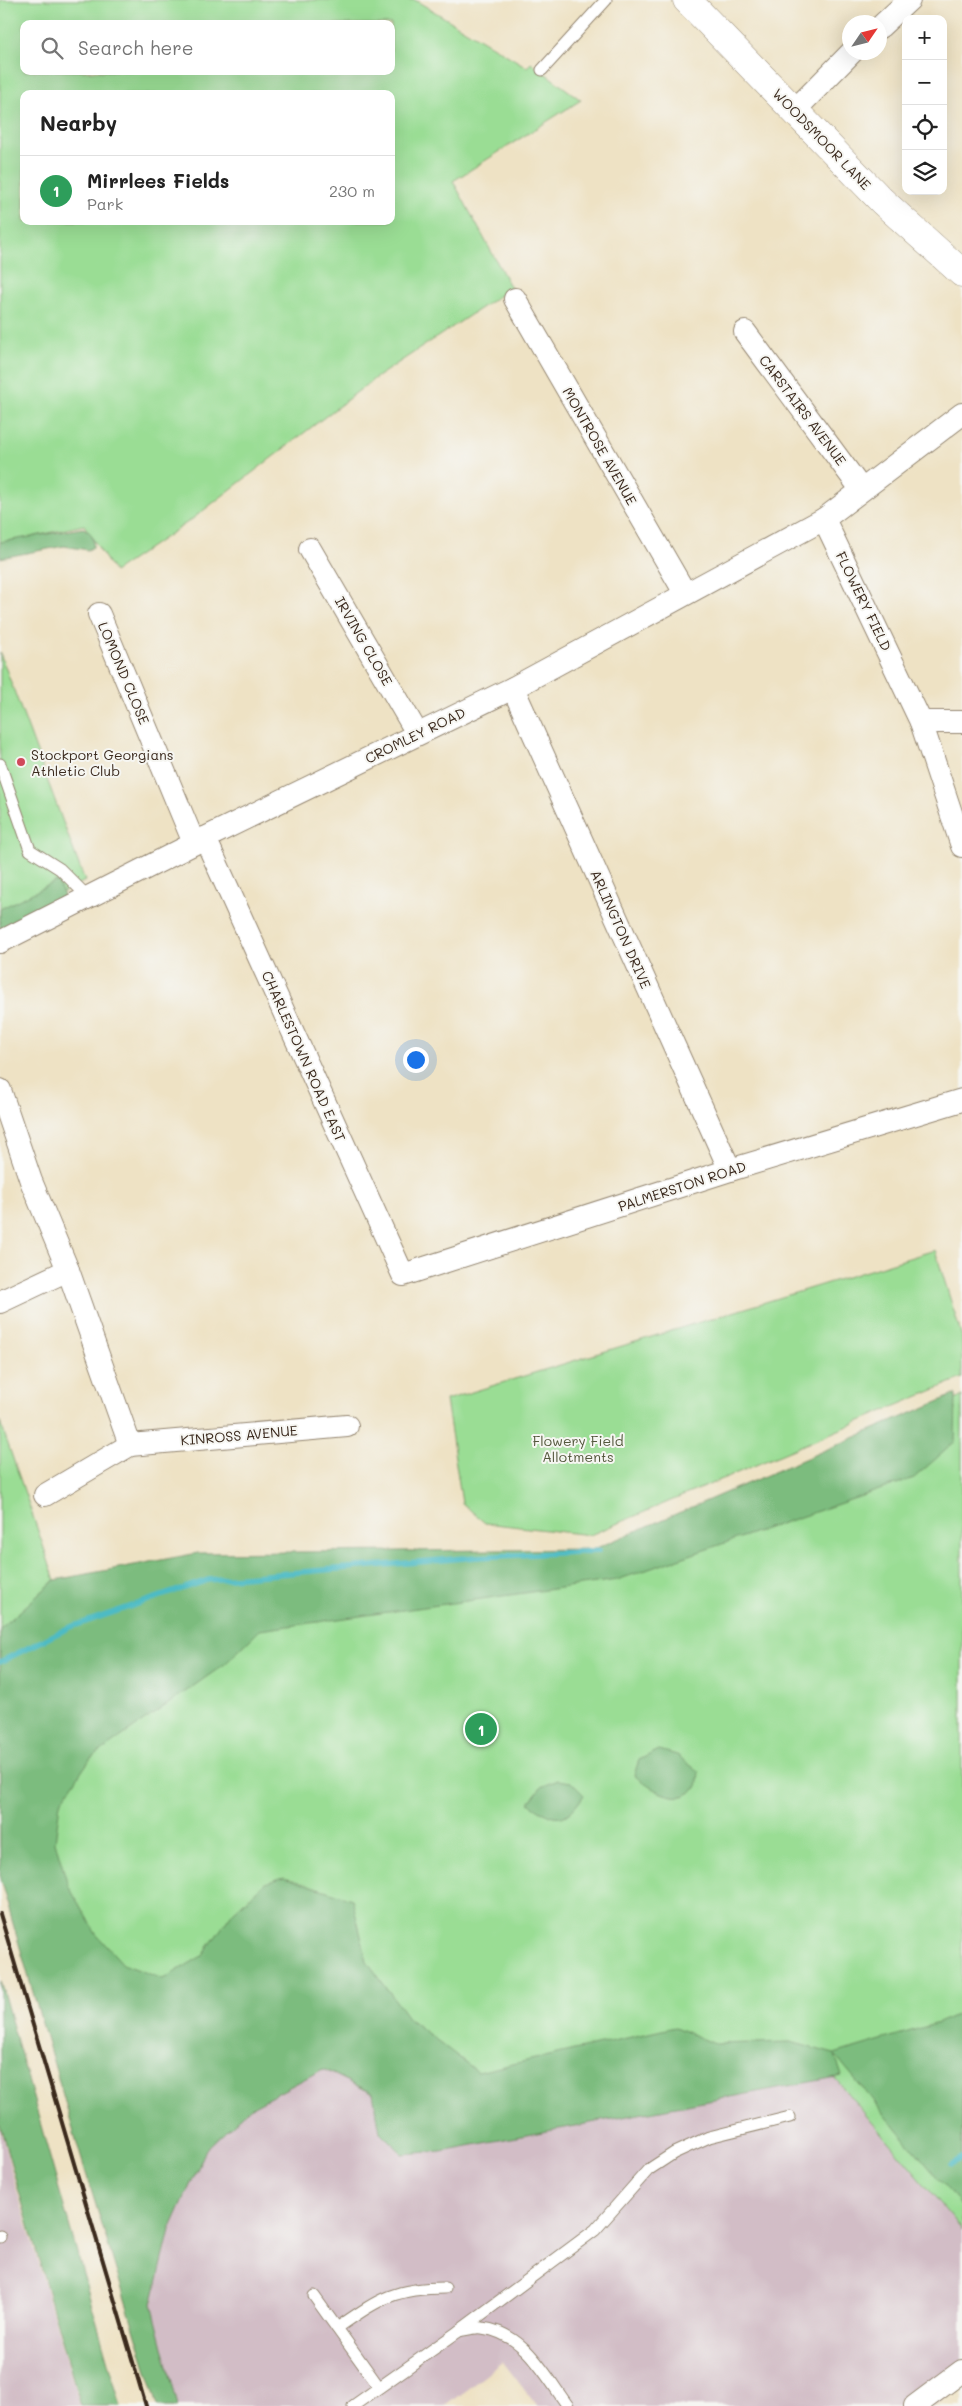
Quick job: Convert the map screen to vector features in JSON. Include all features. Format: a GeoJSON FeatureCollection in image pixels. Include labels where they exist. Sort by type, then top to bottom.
{"type":"FeatureCollection","features":[{"type":"Feature","properties":{"kind":"street","name":"WOODSMOOR LANE"},"geometry":{"type":"LineString","coordinates":[[687,0],[882,201],[962,273]]}},
{"type":"Feature","properties":{"kind":"street"},"geometry":{"type":"LineString","coordinates":[[887,20],[909,0]]}},
{"type":"Feature","properties":{"kind":"street"},"geometry":{"type":"LineString","coordinates":[[794,111],[844,60]]}},
{"type":"Feature","properties":{"kind":"street","name":"MONTROSE AVENUE"},"geometry":{"type":"LineString","coordinates":[[515,299],[685,593]]}},
{"type":"Feature","properties":{"kind":"street","name":"CARSTAIRS AVENUE"},"geometry":{"type":"LineString","coordinates":[[745,332],[861,489]]}},
{"type":"Feature","properties":{"kind":"street"},"geometry":{"type":"LineString","coordinates":[[824,519],[962,414]]}},
{"type":"Feature","properties":{"kind":"street","name":"CROMLEY ROAD"},"geometry":{"type":"LineString","coordinates":[[0,942],[417,733],[513,688],[824,519]]}},
{"type":"Feature","properties":{"kind":"street","name":"FLOWERY FIELD"},"geometry":{"type":"LineString","coordinates":[[824,519],[921,722],[962,846]]}},
{"type":"Feature","properties":{"kind":"street","name":"IRVING CLOSE"},"geometry":{"type":"LineString","coordinates":[[310,549],[417,733]]}},
{"type":"Feature","properties":{"kind":"street","name":"LOMOND CLOSE"},"geometry":{"type":"LineString","coordinates":[[99,614],[200,841]]}},
{"type":"Feature","properties":{"kind":"street","name":"ARLINGTON DRIVE"},"geometry":{"type":"LineString","coordinates":[[513,688],[730,1170]]}},
{"type":"Feature","properties":{"kind":"street"},"geometry":{"type":"LineString","coordinates":[[921,722],[962,722]]}},
{"type":"Feature","properties":{"kind":"street","name":"CHARLESTOWN ROAD EAST"},"geometry":{"type":"LineString","coordinates":[[200,841],[403,1275]]}},
{"type":"Feature","properties":{"kind":"street"},"geometry":{"type":"LineString","coordinates":[[1,1096],[31,1180],[68,1270],[130,1445]]}},
{"type":"Feature","properties":{"kind":"street","name":"PALMERSTON ROAD"},"geometry":{"type":"LineString","coordinates":[[403,1275],[730,1170],[962,1100]]}},
{"type":"Feature","properties":{"kind":"street"},"geometry":{"type":"LineString","coordinates":[[0,1302],[68,1270]]}},
{"type":"Feature","properties":{"kind":"street","name":"KINROSS AVENUE"},"geometry":{"type":"LineString","coordinates":[[45,1495],[130,1445],[347,1426]]}},
{"type":"Feature","properties":{"kind":"street"},"geometry":{"type":"LineString","coordinates":[[915,2406],[962,2372]]}},
{"type":"Feature","properties":{"kind":"lane"},"geometry":{"type":"LineString","coordinates":[[542,70],[606,0]]}},
{"type":"Feature","properties":{"kind":"lane"},"geometry":{"type":"LineString","coordinates":[[0,764],[30,850],[60,869],[88,897]]}},
{"type":"Feature","properties":{"kind":"lane"},"geometry":{"type":"LineString","coordinates":[[353,2406],[459,2331],[595,2230],[648,2170],[674,2153],[709,2137],[790,2116]]}},
{"type":"Feature","properties":{"kind":"lane"},"geometry":{"type":"LineString","coordinates":[[337,2328],[377,2301],[411,2289],[445,2288]]}},
{"type":"Feature","properties":{"kind":"lane"},"geometry":{"type":"LineString","coordinates":[[314,2296],[379,2387]]}},
{"type":"Feature","properties":{"kind":"lane"},"geometry":{"type":"LineString","coordinates":[[459,2331],[481,2328],[499,2332],[518,2342],[534,2359],[568,2406]]}},
{"type":"Feature","properties":{"kind":"shaded area"},"geometry":{"type":"Polygon","coordinates":[[[323,2069],[473,2143],[833,2076],[962,2229],[962,2385],[933,2406],[537,2406],[503,2362],[445,2406],[164,2406],[87,2148],[323,2069]]]}},
{"type":"Feature","properties":{"kind":"shaded area"},"geometry":{"type":"Polygon","coordinates":[[[0,2129],[15,2184],[80,2406],[0,2406],[0,2129]]]}},
{"type":"Feature","properties":{"kind":"green space"},"geometry":{"type":"Polygon","coordinates":[[[0,0],[415,0],[527,67],[531,63],[581,100],[453,181],[511,288],[374,379],[191,520],[114,572],[84,525],[0,544],[0,0]]]}},
{"type":"Feature","properties":{"kind":"green space"},"geometry":{"type":"Polygon","coordinates":[[[83,528],[93,538],[93,547],[88,550],[64,546],[0,558],[0,542],[83,528]]]}},
{"type":"Feature","properties":{"kind":"green space","name":"Stockport Georgians Athletic Club"},"geometry":{"type":"Polygon","coordinates":[[[0,653],[85,881],[0,925],[0,653]]]}},
{"type":"Feature","properties":{"kind":"green space"},"geometry":{"type":"Polygon","coordinates":[[[57,881],[65,898],[0,932],[0,909],[57,881]]]}},
{"type":"Feature","properties":{"kind":"green space","name":"Flowery Field Allotments"},"geometry":{"type":"Polygon","coordinates":[[[935,1250],[962,1337],[962,1378],[590,1535],[485,1523],[462,1503],[446,1400],[935,1250]]]}},
{"type":"Feature","properties":{"kind":"green space"},"geometry":{"type":"Polygon","coordinates":[[[956,1394],[955,1442],[914,1478],[617,1580],[260,1630],[225,1664],[91,1758],[60,1803],[55,1842],[68,1885],[96,1934],[123,1964],[163,1979],[202,1956],[233,1912],[265,1883],[284,1877],[352,1899],[367,1961],[409,2019],[478,2072],[675,2027],[715,2044],[791,2042],[834,2054],[938,2023],[962,2012],[962,2207],[835,2055],[842,2076],[441,2151],[403,2154],[380,2132],[373,2093],[323,2069],[250,2108],[206,2150],[170,2230],[152,2304],[178,2406],[158,2406],[81,2157],[0,1879],[0,1629],[55,1580],[198,1553],[594,1549],[956,1394]]]}},
{"type":"Feature","properties":{"kind":"green space"},"geometry":{"type":"Polygon","coordinates":[[[962,1396],[962,2229],[833,2076],[473,2143],[323,2069],[87,2148],[0,1847],[0,1421],[55,1580],[22,1610],[599,1556],[962,1396]]]}},
{"type":"Feature","properties":{"kind":"green space"},"geometry":{"type":"Polygon","coordinates":[[[659,1750],[677,1755],[699,1772],[697,1788],[683,1796],[670,1796],[650,1787],[634,1775],[639,1760],[659,1750]]]}},
{"type":"Feature","properties":{"kind":"green space"},"geometry":{"type":"Polygon","coordinates":[[[558,1780],[571,1782],[584,1795],[571,1812],[565,1816],[553,1817],[529,1803],[541,1787],[558,1780]]]}},
{"type":"Feature","properties":{"kind":"green space"},"geometry":{"type":"Polygon","coordinates":[[[0,1981],[121,2406],[81,2406],[0,2126],[0,1981]]]}},
{"type":"Feature","properties":{"kind":"waterway"},"geometry":{"type":"LineString","coordinates":[[0,1662],[68,1628],[208,1580],[477,1557],[598,1551]]}},
{"type":"Feature","properties":{"kind":"waterway"},"geometry":{"type":"LineString","coordinates":[[952,2164],[962,2158]]}},
{"type":"Feature","properties":{"kind":"railway"},"geometry":{"type":"LineString","coordinates":[[0,1914],[146,2406]]}},
{"type":"Feature","properties":{"kind":"place","name":"Stockport Georgians Athletic Club"},"geometry":{"type":"Point","coordinates":[21,762]}},
{"type":"Feature","properties":{"kind":"place","name":"Mirrlees Fields"},"geometry":{"type":"Point","coordinates":[481,1729]}}]}
